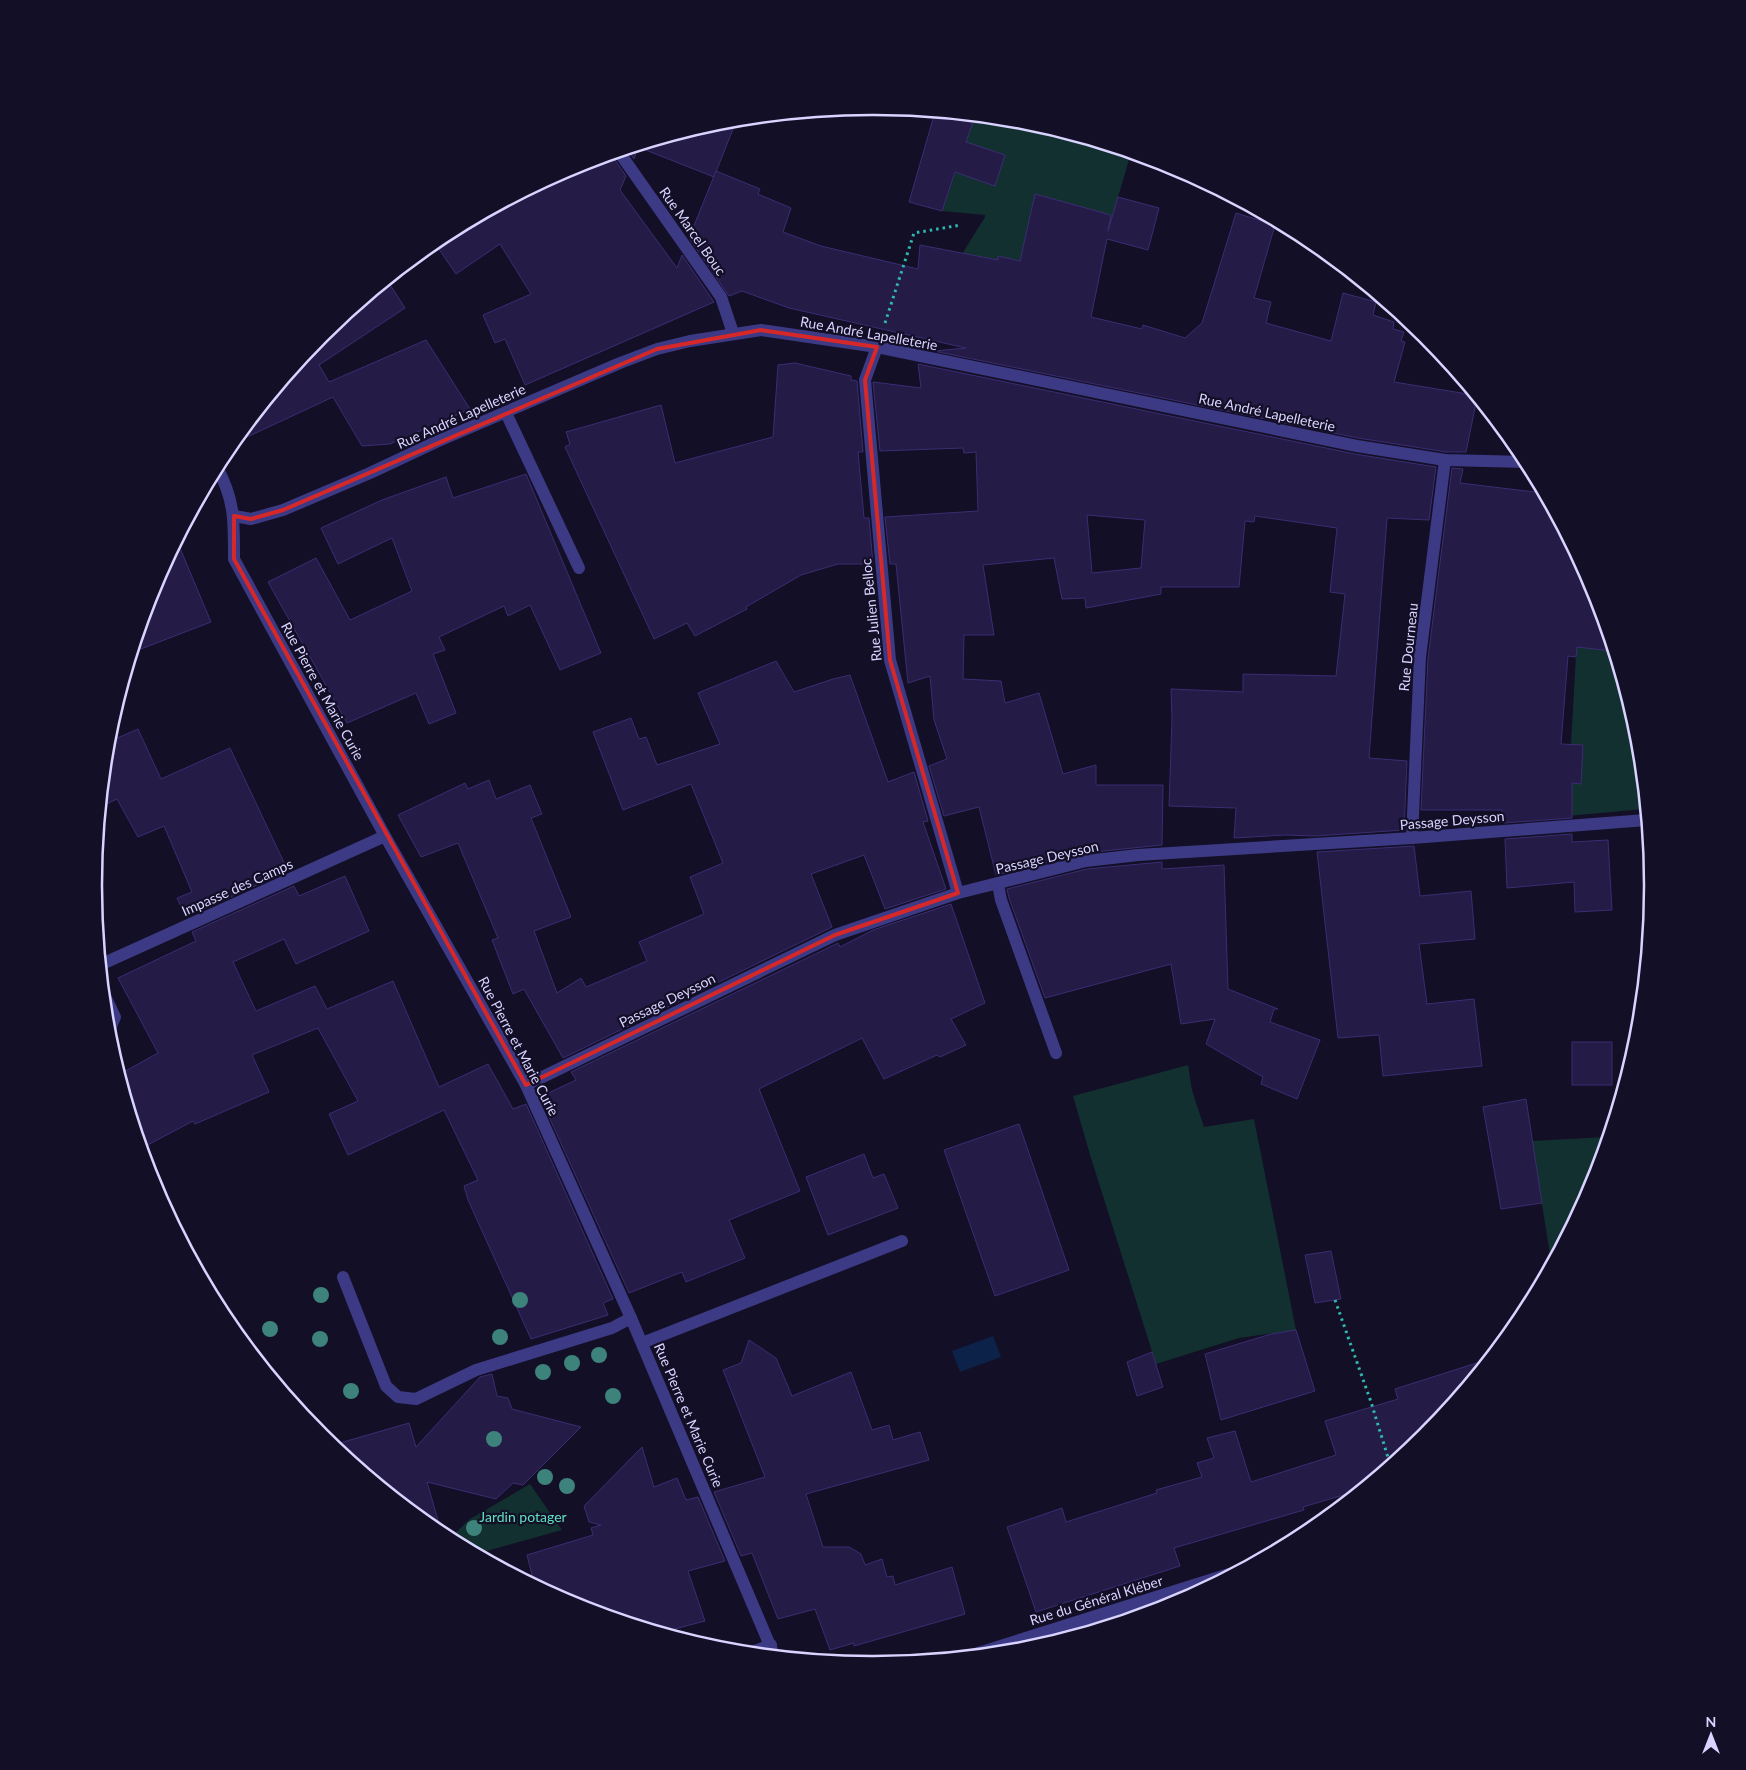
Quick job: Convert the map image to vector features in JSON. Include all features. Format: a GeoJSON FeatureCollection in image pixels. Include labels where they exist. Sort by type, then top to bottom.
{"type":"FeatureCollection","features":[{"type":"Feature","properties":{"kind":"street","name":"Rue Marcel Bouc"},"geometry":{"type":"LineString","coordinates":[[622,156],[721,297],[733,333]]}},
{"type":"Feature","properties":{"kind":"street","name":"Rue André Lapelleterie"},"geometry":{"type":"LineString","coordinates":[[234,516],[251,520],[283,510],[370,473],[436,442],[657,349],[733,333],[762,330],[877,347],[1357,446],[1445,460],[1517,462]]}},
{"type":"Feature","properties":{"kind":"street","name":"Rue Julien Belloc"},"geometry":{"type":"LineString","coordinates":[[877,347],[865,380],[890,660],[958,893]]}},
{"type":"Feature","properties":{"kind":"street"},"geometry":{"type":"LineString","coordinates":[[506,413],[579,568]]}},
{"type":"Feature","properties":{"kind":"street","name":"Rue Dourneau"},"geometry":{"type":"LineString","coordinates":[[1412,838],[1420,657],[1445,460]]}},
{"type":"Feature","properties":{"kind":"street","name":"Rue Pierre et Marie Curie"},"geometry":{"type":"LineString","coordinates":[[221,475],[227,484],[234,516],[234,559],[385,836],[526,1085],[642,1343],[773,1649]]}},
{"type":"Feature","properties":{"kind":"street","name":"Passage Deysson"},"geometry":{"type":"LineString","coordinates":[[526,1085],[835,934],[958,893],[1086,861],[1138,855],[1412,838],[1641,820]]}},
{"type":"Feature","properties":{"kind":"street","name":"Impasse des Camps"},"geometry":{"type":"LineString","coordinates":[[107,962],[385,836]]}},
{"type":"Feature","properties":{"kind":"street"},"geometry":{"type":"LineString","coordinates":[[998,884],[1001,900],[1056,1053]]}},
{"type":"Feature","properties":{"kind":"street"},"geometry":{"type":"LineString","coordinates":[[642,1343],[902,1241]]}},
{"type":"Feature","properties":{"kind":"street"},"geometry":{"type":"LineString","coordinates":[[342,1277],[386,1386],[398,1397],[416,1399],[476,1370],[612,1328],[631,1318]]}},
{"type":"Feature","properties":{"kind":"street","name":"Rue du Général Kléber"},"geometry":{"type":"LineString","coordinates":[[1004,1644],[1196,1584]]}},
{"type":"Feature","properties":{"kind":"path"},"geometry":{"type":"LineString","coordinates":[[877,347],[914,233],[960,225]]}},
{"type":"Feature","properties":{"kind":"path"},"geometry":{"type":"LineString","coordinates":[[1335,1300],[1371,1402],[1388,1458]]}},
{"type":"Feature","properties":{"kind":"highlighted area"},"geometry":{"type":"Polygon","coordinates":[[[761,330],[877,347],[865,380],[890,660],[958,893],[835,935],[526,1085],[234,559],[234,516],[251,519],[283,510],[657,349],[761,330]]]}},
{"type":"Feature","properties":{"kind":"green space"},"geometry":{"type":"Polygon","coordinates":[[[973,121],[1023,129],[1129,158],[1106,238],[1092,310],[998,256],[998,261],[962,254],[985,215],[942,211],[973,121]],[[977,146],[995,185],[1005,155],[977,146]]]}},
{"type":"Feature","properties":{"kind":"green space"},"geometry":{"type":"Polygon","coordinates":[[[1580,579],[1603,637],[1617,686],[1629,735],[1639,809],[1567,816],[1580,579]]]}},
{"type":"Feature","properties":{"kind":"green space"},"geometry":{"type":"Polygon","coordinates":[[[1188,1065],[1192,1090],[1204,1127],[1254,1119],[1296,1330],[1239,1338],[1156,1364],[1073,1096],[1188,1065]]]}},
{"type":"Feature","properties":{"kind":"green space"},"geometry":{"type":"Polygon","coordinates":[[[1601,1137],[1585,1180],[1550,1252],[1532,1141],[1601,1137]]]}},
{"type":"Feature","properties":{"kind":"green space","name":"Jardin potager"},"geometry":{"type":"Polygon","coordinates":[[[530,1484],[562,1530],[486,1551],[456,1533],[470,1519],[530,1484]]]}},
{"type":"Feature","properties":{"kind":"water"},"geometry":{"type":"Polygon","coordinates":[[[993,1336],[1001,1357],[960,1372],[952,1351],[993,1336]]]}},
{"type":"Feature","properties":{"kind":"building"},"geometry":{"type":"Polygon","coordinates":[[[934,117],[973,121],[966,142],[1005,155],[995,186],[955,172],[942,211],[909,202],[934,117]]]}},
{"type":"Feature","properties":{"kind":"building"},"geometry":{"type":"Polygon","coordinates":[[[730,128],[733,129],[714,177],[644,149],[730,128]]]}},
{"type":"Feature","properties":{"kind":"building"},"geometry":{"type":"Polygon","coordinates":[[[636,152],[634,159],[630,154],[636,152]]]}},
{"type":"Feature","properties":{"kind":"building"},"geometry":{"type":"Polygon","coordinates":[[[614,159],[626,176],[620,190],[677,268],[682,255],[714,302],[525,385],[505,339],[495,343],[483,315],[531,294],[500,244],[456,274],[439,249],[445,244],[532,194],[614,159]]]}},
{"type":"Feature","properties":{"kind":"building"},"geometry":{"type":"Polygon","coordinates":[[[716,171],[760,189],[758,194],[791,208],[783,232],[821,246],[918,269],[920,245],[998,260],[998,256],[1020,261],[1035,194],[1111,215],[1108,231],[1118,197],[1159,208],[1148,250],[1107,239],[1091,317],[1142,329],[1143,325],[1185,338],[1202,323],[1236,213],[1264,222],[1274,228],[1254,298],[1271,302],[1266,323],[1331,341],[1343,293],[1376,302],[1373,315],[1394,322],[1393,329],[1404,332],[1401,341],[1405,342],[1394,382],[1466,394],[1475,406],[1466,452],[1446,452],[1358,438],[934,351],[966,348],[789,308],[742,291],[729,296],[689,238],[716,171]]]}},
{"type":"Feature","properties":{"kind":"building"},"geometry":{"type":"Polygon","coordinates":[[[390,285],[405,308],[319,365],[329,382],[426,340],[470,409],[390,444],[362,446],[333,397],[246,437],[294,377],[328,340],[390,285]]]}},
{"type":"Feature","properties":{"kind":"building"},"geometry":{"type":"Polygon","coordinates":[[[795,363],[851,376],[851,380],[857,381],[863,452],[858,452],[864,518],[869,518],[873,564],[838,564],[801,575],[746,607],[747,609],[695,636],[687,623],[654,639],[565,447],[570,444],[566,432],[661,405],[675,463],[773,437],[778,365],[795,363]]]}},
{"type":"Feature","properties":{"kind":"building"},"geometry":{"type":"Polygon","coordinates":[[[918,364],[1355,454],[1436,467],[1429,520],[1387,518],[1369,758],[1407,761],[1404,830],[1315,836],[1285,835],[1234,838],[1236,808],[1169,806],[1172,719],[1171,689],[1243,692],[1243,674],[1336,676],[1345,594],[1330,592],[1337,528],[1255,516],[1254,522],[1245,521],[1239,587],[1161,587],[1161,594],[1086,608],[1085,598],[1062,599],[1054,558],[983,565],[994,635],[964,635],[963,679],[1001,681],[1005,703],[1039,693],[1063,774],[1096,765],[1096,785],[1163,785],[1162,845],[1084,853],[996,875],[979,807],[944,816],[929,766],[947,759],[934,720],[930,676],[908,683],[896,564],[890,564],[885,517],[978,511],[976,452],[964,453],[963,448],[880,451],[873,382],[921,388],[918,364]],[[1087,515],[1092,573],[1141,568],[1145,520],[1087,515]]]}},
{"type":"Feature","properties":{"kind":"building"},"geometry":{"type":"Polygon","coordinates":[[[1452,468],[1463,469],[1460,483],[1535,492],[1564,544],[1585,590],[1607,650],[1577,647],[1576,657],[1568,656],[1561,744],[1583,745],[1581,784],[1572,783],[1572,818],[1504,823],[1502,821],[1502,810],[1421,810],[1428,658],[1452,468]]]}},
{"type":"Feature","properties":{"kind":"building"},"geometry":{"type":"Polygon","coordinates":[[[526,474],[601,653],[560,670],[530,605],[508,616],[504,606],[439,637],[445,650],[433,654],[456,713],[429,724],[416,693],[347,723],[268,582],[316,558],[350,620],[412,591],[392,538],[338,564],[321,528],[382,500],[446,477],[453,498],[526,474]]]}},
{"type":"Feature","properties":{"kind":"building"},"geometry":{"type":"Polygon","coordinates":[[[180,548],[211,622],[139,650],[161,590],[180,548]]]}},
{"type":"Feature","properties":{"kind":"building"},"geometry":{"type":"Polygon","coordinates":[[[776,661],[794,692],[850,675],[888,782],[914,772],[928,821],[923,822],[946,889],[885,909],[864,855],[811,874],[832,927],[563,1058],[524,989],[513,994],[492,940],[498,938],[458,843],[421,857],[398,815],[465,783],[468,789],[489,780],[496,799],[530,785],[542,814],[531,818],[571,917],[534,931],[557,993],[581,978],[586,987],[647,961],[639,942],[704,914],[690,877],[723,863],[691,784],[623,810],[593,732],[631,718],[639,739],[646,737],[657,765],[720,744],[698,693],[776,661]]]}},
{"type":"Feature","properties":{"kind":"building"},"geometry":{"type":"Polygon","coordinates":[[[138,729],[161,779],[230,748],[288,871],[186,917],[177,898],[192,892],[164,826],[138,837],[117,799],[107,804],[116,738],[138,729]]]}},
{"type":"Feature","properties":{"kind":"building"},"geometry":{"type":"Polygon","coordinates":[[[1572,834],[1572,842],[1608,840],[1612,910],[1575,912],[1574,882],[1507,888],[1505,839],[1572,834]]]}},
{"type":"Feature","properties":{"kind":"building"},"geometry":{"type":"Polygon","coordinates":[[[1414,846],[1420,896],[1471,891],[1475,939],[1419,944],[1427,1004],[1474,999],[1482,1066],[1383,1076],[1379,1035],[1338,1038],[1317,852],[1414,846]]]}},
{"type":"Feature","properties":{"kind":"building"},"geometry":{"type":"Polygon","coordinates":[[[1162,862],[1162,869],[1224,865],[1228,989],[1278,1009],[1274,1009],[1270,1022],[1320,1040],[1297,1099],[1261,1084],[1263,1077],[1206,1044],[1215,1019],[1181,1024],[1171,964],[1045,998],[1007,889],[1087,869],[1162,862]]]}},
{"type":"Feature","properties":{"kind":"building"},"geometry":{"type":"Polygon","coordinates":[[[345,876],[369,931],[296,964],[284,939],[233,962],[256,1011],[315,986],[327,1009],[393,981],[439,1087],[488,1064],[513,1109],[526,1104],[613,1299],[603,1303],[608,1315],[531,1339],[468,1200],[464,1186],[478,1180],[444,1110],[348,1155],[329,1114],[358,1101],[318,1028],[252,1055],[269,1092],[195,1124],[193,1121],[148,1145],[126,1071],[158,1053],[118,978],[196,941],[192,932],[294,886],[299,896],[345,876]]]}},
{"type":"Feature","properties":{"kind":"building"},"geometry":{"type":"Polygon","coordinates":[[[951,904],[985,1003],[951,1019],[966,1045],[940,1057],[937,1055],[884,1079],[862,1038],[759,1089],[800,1191],[729,1220],[745,1258],[686,1282],[682,1272],[629,1293],[540,1097],[576,1080],[571,1072],[838,943],[840,947],[873,930],[951,904]]]}},
{"type":"Feature","properties":{"kind":"building"},"geometry":{"type":"Polygon","coordinates":[[[1572,1042],[1612,1042],[1612,1085],[1572,1085],[1572,1042]]]}},
{"type":"Feature","properties":{"kind":"building"},"geometry":{"type":"Polygon","coordinates":[[[1526,1099],[1542,1203],[1501,1209],[1483,1107],[1526,1099]]]}},
{"type":"Feature","properties":{"kind":"building"},"geometry":{"type":"Polygon","coordinates":[[[1019,1124],[1069,1270],[995,1296],[944,1150],[1019,1124]]]}},
{"type":"Feature","properties":{"kind":"building"},"geometry":{"type":"Polygon","coordinates":[[[864,1154],[873,1178],[884,1174],[898,1208],[828,1235],[806,1177],[864,1154]]]}},
{"type":"Feature","properties":{"kind":"building"},"geometry":{"type":"Polygon","coordinates":[[[1331,1251],[1341,1299],[1315,1303],[1305,1255],[1331,1251]]]}},
{"type":"Feature","properties":{"kind":"building"},"geometry":{"type":"Polygon","coordinates":[[[1296,1330],[1315,1391],[1221,1420],[1205,1354],[1271,1334],[1296,1330]]]}},
{"type":"Feature","properties":{"kind":"building"},"geometry":{"type":"Polygon","coordinates":[[[749,1340],[776,1358],[792,1396],[851,1372],[872,1430],[889,1425],[893,1440],[920,1432],[929,1460],[806,1494],[823,1547],[849,1547],[861,1554],[865,1565],[882,1559],[887,1577],[893,1576],[895,1585],[952,1567],[965,1614],[854,1646],[854,1643],[830,1650],[815,1609],[778,1619],[752,1553],[741,1556],[714,1492],[765,1477],[723,1370],[741,1363],[749,1340]]]}},
{"type":"Feature","properties":{"kind":"building"},"geometry":{"type":"Polygon","coordinates":[[[1152,1352],[1163,1387],[1137,1396],[1127,1362],[1152,1352]]]}},
{"type":"Feature","properties":{"kind":"building"},"geometry":{"type":"Polygon","coordinates":[[[1477,1363],[1418,1430],[1343,1495],[1303,1507],[1304,1510],[1174,1548],[1180,1566],[1036,1612],[1007,1527],[1062,1508],[1066,1522],[1157,1493],[1156,1490],[1202,1477],[1197,1463],[1214,1458],[1207,1438],[1235,1431],[1251,1482],[1336,1455],[1325,1421],[1398,1399],[1395,1389],[1477,1363]]]}},
{"type":"Feature","properties":{"kind":"building"},"geometry":{"type":"Polygon","coordinates":[[[492,1374],[497,1396],[508,1398],[512,1409],[581,1427],[523,1485],[513,1483],[496,1499],[427,1482],[438,1521],[404,1496],[342,1443],[409,1423],[416,1447],[480,1377],[492,1374]]]}},
{"type":"Feature","properties":{"kind":"building"},"geometry":{"type":"Polygon","coordinates":[[[642,1447],[654,1487],[677,1478],[686,1500],[698,1497],[725,1561],[688,1571],[705,1621],[674,1629],[625,1615],[578,1597],[532,1576],[527,1555],[593,1535],[591,1528],[601,1525],[589,1522],[584,1506],[642,1447]]]}}]}
